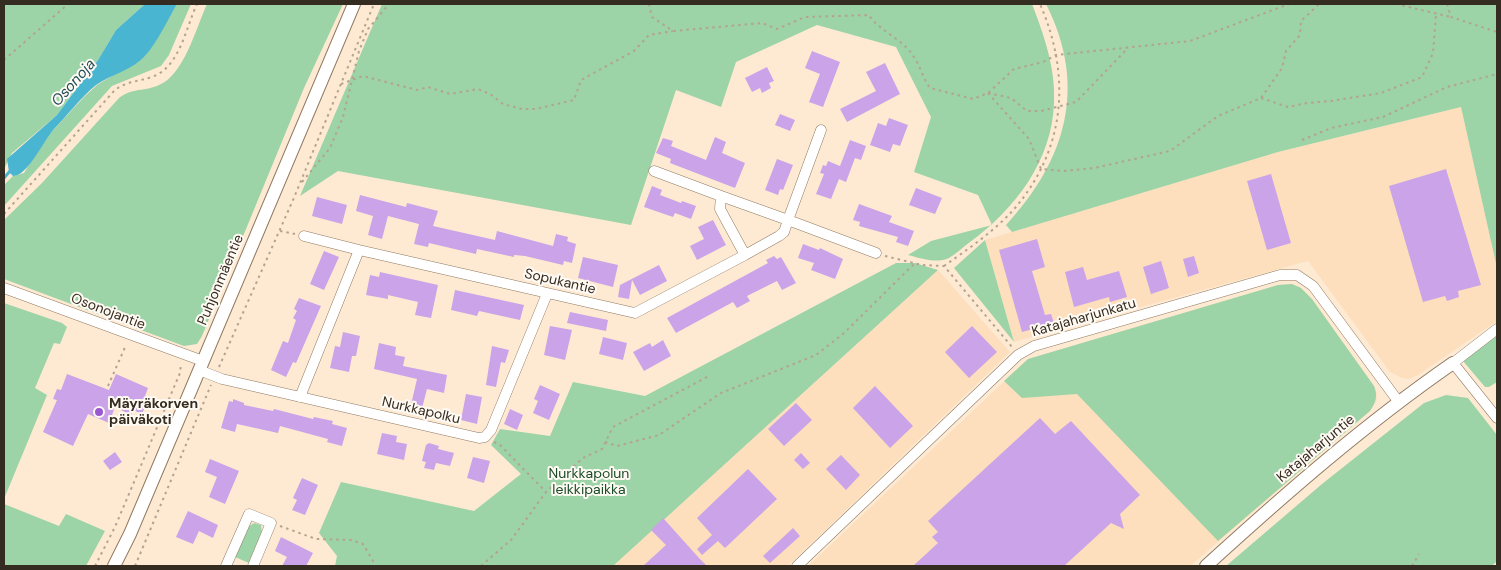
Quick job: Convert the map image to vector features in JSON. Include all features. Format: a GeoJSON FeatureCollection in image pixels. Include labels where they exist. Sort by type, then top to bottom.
{"type":"FeatureCollection","features":[{"type":"Feature","properties":{"kind":"street","name":"Puhjonmäentie"},"geometry":{"type":"LineString","coordinates":[[114,566],[130,534],[354,4]]}},
{"type":"Feature","properties":{"kind":"street","name":"Sopukantie"},"geometry":{"type":"LineString","coordinates":[[304,236],[546,294],[635,313],[745,255],[784,232],[821,130]]}},
{"type":"Feature","properties":{"kind":"street"},"geometry":{"type":"LineString","coordinates":[[654,171],[876,254]]}},
{"type":"Feature","properties":{"kind":"street"},"geometry":{"type":"LineString","coordinates":[[721,196],[720,209],[745,255]]}},
{"type":"Feature","properties":{"kind":"street"},"geometry":{"type":"LineString","coordinates":[[300,397],[358,250]]}},
{"type":"Feature","properties":{"kind":"street","name":"Katajaharjunkatu"},"geometry":{"type":"LineString","coordinates":[[797,566],[1018,355],[1034,346],[1280,275],[1297,276],[1313,286],[1398,401]]}},
{"type":"Feature","properties":{"kind":"street","name":"Osonojantie"},"geometry":{"type":"LineString","coordinates":[[4,288],[201,366]]}},
{"type":"Feature","properties":{"kind":"street"},"geometry":{"type":"LineString","coordinates":[[485,438],[491,430],[546,294]]}},
{"type":"Feature","properties":{"kind":"street"},"geometry":{"type":"LineString","coordinates":[[1497,329],[1453,363],[1497,418]]}},
{"type":"Feature","properties":{"kind":"street","name":"Katajaharjuntie"},"geometry":{"type":"LineString","coordinates":[[1206,566],[1289,490],[1398,401],[1453,363]]}},
{"type":"Feature","properties":{"kind":"street","name":"Nurkkapolku"},"geometry":{"type":"LineString","coordinates":[[201,366],[214,377],[485,438]]}},
{"type":"Feature","properties":{"kind":"street"},"geometry":{"type":"LineString","coordinates":[[226,566],[248,514],[270,523],[253,566]]}},
{"type":"Feature","properties":{"kind":"path"},"geometry":{"type":"LineString","coordinates":[[4,60],[68,4]]}},
{"type":"Feature","properties":{"kind":"path"},"geometry":{"type":"LineString","coordinates":[[4,214],[114,91],[121,85],[156,75],[170,64],[197,4]]}},
{"type":"Feature","properties":{"kind":"path"},"geometry":{"type":"LineString","coordinates":[[218,370],[300,184],[374,4]]}},
{"type":"Feature","properties":{"kind":"path"},"geometry":{"type":"LineString","coordinates":[[300,184],[330,148],[343,117],[354,80],[359,51],[368,29],[389,4]]}},
{"type":"Feature","properties":{"kind":"path"},"geometry":{"type":"LineString","coordinates":[[649,4],[652,17],[673,31]]}},
{"type":"Feature","properties":{"kind":"path"},"geometry":{"type":"LineString","coordinates":[[876,254],[915,263],[944,266],[985,236],[1015,208],[1041,168],[1052,142],[1060,105],[1056,55],[1048,22],[1040,4]]}},
{"type":"Feature","properties":{"kind":"path"},"geometry":{"type":"LineString","coordinates":[[341,84],[363,76],[417,90],[428,87],[450,94],[478,89],[490,94],[503,104],[522,109],[536,109],[574,100],[581,80],[634,51],[649,35],[762,23],[776,29],[805,17],[868,15],[875,25],[891,34],[914,57],[930,88],[973,100],[988,93],[1014,69],[1043,62],[1056,55],[1190,41],[1290,4]]}},
{"type":"Feature","properties":{"kind":"path"},"geometry":{"type":"LineString","coordinates":[[1041,168],[1064,172],[1094,168],[1170,150],[1218,116],[1261,98],[1282,68],[1286,51],[1300,35],[1301,21],[1319,4]]}},
{"type":"Feature","properties":{"kind":"path"},"geometry":{"type":"LineString","coordinates":[[1396,4],[1451,17],[1497,32]]}},
{"type":"Feature","properties":{"kind":"path"},"geometry":{"type":"LineString","coordinates":[[1447,4],[1451,17]]}},
{"type":"Feature","properties":{"kind":"path"},"geometry":{"type":"LineString","coordinates":[[1261,98],[1288,107],[1307,102],[1331,102],[1381,93],[1422,77],[1432,54],[1436,14]]}},
{"type":"Feature","properties":{"kind":"path"},"geometry":{"type":"LineString","coordinates":[[988,93],[1011,98],[1027,111],[1041,111],[1076,102],[1128,48]]}},
{"type":"Feature","properties":{"kind":"path"},"geometry":{"type":"LineString","coordinates":[[1302,140],[1331,128],[1383,117],[1447,87],[1497,74]]}},
{"type":"Feature","properties":{"kind":"path"},"geometry":{"type":"LineString","coordinates":[[988,93],[1029,139],[1041,168]]}},
{"type":"Feature","properties":{"kind":"path"},"geometry":{"type":"LineString","coordinates":[[280,230],[304,236]]}},
{"type":"Feature","properties":{"kind":"path"},"geometry":{"type":"LineString","coordinates":[[605,442],[617,446],[659,435],[721,393],[816,355],[843,334],[915,263]]}},
{"type":"Feature","properties":{"kind":"path"},"geometry":{"type":"LineString","coordinates":[[944,266],[1018,355]]}},
{"type":"Feature","properties":{"kind":"path"},"geometry":{"type":"LineString","coordinates":[[108,386],[128,341]]}},
{"type":"Feature","properties":{"kind":"path"},"geometry":{"type":"LineString","coordinates":[[95,566],[115,527],[180,373],[181,365],[178,360]]}},
{"type":"Feature","properties":{"kind":"path"},"geometry":{"type":"LineString","coordinates":[[481,566],[511,540],[546,492],[583,458],[602,449],[613,427],[706,377]]}},
{"type":"Feature","properties":{"kind":"path"},"geometry":{"type":"LineString","coordinates":[[135,566],[212,384]]}},
{"type":"Feature","properties":{"kind":"path"},"geometry":{"type":"LineString","coordinates":[[485,438],[500,445],[546,492]]}},
{"type":"Feature","properties":{"kind":"path"},"geometry":{"type":"LineString","coordinates":[[270,523],[316,539],[351,540],[363,544],[376,566]]}},
{"type":"Feature","properties":{"kind":"path"},"geometry":{"type":"LineString","coordinates":[[1412,566],[1419,554]]}},
{"type":"Feature","properties":{"kind":"shaded area"},"geometry":{"type":"Polygon","coordinates":[[[1461,107],[1497,268],[1497,321],[1418,375],[1409,379],[1390,372],[1308,261],[1014,342],[985,240],[1278,152],[1461,107]]]}},
{"type":"Feature","properties":{"kind":"shaded area"},"geometry":{"type":"Polygon","coordinates":[[[938,270],[1010,352],[788,566],[613,566],[938,270]]]}},
{"type":"Feature","properties":{"kind":"shaded area"},"geometry":{"type":"Polygon","coordinates":[[[1292,284],[1301,288],[1312,299],[1374,386],[1377,394],[1376,402],[1370,411],[1190,566],[808,566],[1028,359],[1278,285],[1292,284]]]}},
{"type":"Feature","properties":{"kind":"green space"},"geometry":{"type":"Polygon","coordinates":[[[4,4],[145,4],[116,30],[98,60],[57,115],[12,153],[4,169],[4,4]]]}},
{"type":"Feature","properties":{"kind":"green space"},"geometry":{"type":"Polygon","coordinates":[[[177,4],[191,4],[169,55],[161,66],[112,86],[4,206],[4,185],[13,176],[24,173],[43,141],[97,85],[145,56],[177,4]]]}},
{"type":"Feature","properties":{"kind":"green space"},"geometry":{"type":"Polygon","coordinates":[[[207,4],[343,4],[304,88],[202,336],[197,344],[184,346],[4,279],[4,220],[42,183],[119,98],[129,92],[159,85],[176,72],[188,50],[207,4]]]}},
{"type":"Feature","properties":{"kind":"green space"},"geometry":{"type":"Polygon","coordinates":[[[382,4],[1032,4],[1045,40],[1051,65],[1054,90],[1052,124],[1046,145],[1028,182],[1016,199],[992,224],[978,195],[914,172],[931,117],[896,47],[817,25],[736,62],[721,107],[676,90],[631,225],[338,171],[300,196],[382,4]]]}},
{"type":"Feature","properties":{"kind":"green space"},"geometry":{"type":"Polygon","coordinates":[[[1046,4],[1497,4],[1497,268],[1461,107],[1278,152],[1012,232],[1006,225],[1027,200],[1043,175],[1056,148],[1064,121],[1068,93],[1066,64],[1059,35],[1046,4]]]}},
{"type":"Feature","properties":{"kind":"green space"},"geometry":{"type":"Polygon","coordinates":[[[990,225],[957,252],[944,260],[923,259],[908,255],[931,241],[990,225]]]}},
{"type":"Feature","properties":{"kind":"green space"},"geometry":{"type":"Polygon","coordinates":[[[985,240],[1014,342],[954,268],[985,240]]]}},
{"type":"Feature","properties":{"kind":"green space","name":"Nurkkapolun leikkipaikka"},"geometry":{"type":"Polygon","coordinates":[[[896,263],[915,263],[938,270],[613,566],[335,566],[337,556],[319,533],[341,482],[474,511],[521,474],[491,445],[500,429],[550,436],[573,382],[645,396],[896,263]]]}},
{"type":"Feature","properties":{"kind":"green space"},"geometry":{"type":"Polygon","coordinates":[[[1292,284],[1301,288],[1312,299],[1374,386],[1376,393],[1375,402],[1370,411],[1218,541],[1077,394],[1022,398],[1004,381],[1028,359],[1278,285],[1292,284]]]}},
{"type":"Feature","properties":{"kind":"green space"},"geometry":{"type":"Polygon","coordinates":[[[4,303],[62,323],[67,327],[60,344],[54,343],[35,388],[47,395],[4,499],[4,303]]]}},
{"type":"Feature","properties":{"kind":"green space"},"geometry":{"type":"Polygon","coordinates":[[[1497,335],[1497,382],[1489,387],[1485,387],[1463,361],[1497,335]]]}},
{"type":"Feature","properties":{"kind":"green space"},"geometry":{"type":"Polygon","coordinates":[[[1446,395],[1468,398],[1497,435],[1497,561],[1492,566],[1226,566],[1322,484],[1424,403],[1446,395]]]}},
{"type":"Feature","properties":{"kind":"green space"},"geometry":{"type":"Polygon","coordinates":[[[4,504],[59,526],[66,514],[105,531],[86,566],[4,566],[4,504]]]}},
{"type":"Feature","properties":{"kind":"green space"},"geometry":{"type":"Polygon","coordinates":[[[254,523],[261,525],[262,533],[249,563],[235,557],[248,527],[254,523]]]}},
{"type":"Feature","properties":{"kind":"water"},"geometry":{"type":"Polygon","coordinates":[[[145,4],[177,4],[145,56],[134,65],[102,81],[90,90],[54,129],[30,164],[19,174],[13,176],[9,172],[7,159],[57,115],[98,60],[116,30],[145,4]]]}},
{"type":"Feature","properties":{"kind":"building"},"geometry":{"type":"Polygon","coordinates":[[[812,51],[840,62],[823,107],[809,102],[820,74],[805,68],[812,51]]]}},
{"type":"Feature","properties":{"kind":"building"},"geometry":{"type":"Polygon","coordinates":[[[885,63],[900,94],[847,122],[840,109],[876,91],[866,72],[885,63]]]}},
{"type":"Feature","properties":{"kind":"building"},"geometry":{"type":"Polygon","coordinates":[[[767,67],[774,81],[769,83],[771,88],[762,93],[760,88],[752,92],[745,78],[767,67]]]}},
{"type":"Feature","properties":{"kind":"building"},"geometry":{"type":"Polygon","coordinates":[[[780,114],[795,120],[790,131],[775,125],[780,114]]]}},
{"type":"Feature","properties":{"kind":"building"},"geometry":{"type":"Polygon","coordinates":[[[889,118],[908,125],[900,146],[893,144],[890,152],[870,145],[878,123],[886,126],[889,118]]]}},
{"type":"Feature","properties":{"kind":"building"},"geometry":{"type":"Polygon","coordinates":[[[715,137],[726,142],[722,153],[745,163],[735,188],[670,163],[671,159],[656,153],[663,138],[673,141],[671,146],[706,160],[715,137]]]}},
{"type":"Feature","properties":{"kind":"building"},"geometry":{"type":"Polygon","coordinates":[[[850,140],[866,146],[861,160],[855,158],[846,182],[839,179],[831,199],[816,194],[824,174],[820,173],[823,165],[826,166],[828,161],[840,166],[850,140]]]}},
{"type":"Feature","properties":{"kind":"building"},"geometry":{"type":"Polygon","coordinates":[[[777,159],[793,165],[783,190],[780,189],[778,195],[765,190],[777,159]]]}},
{"type":"Feature","properties":{"kind":"building"},"geometry":{"type":"Polygon","coordinates":[[[1446,169],[1481,285],[1458,291],[1459,297],[1447,301],[1445,296],[1423,302],[1389,186],[1446,169]]]}},
{"type":"Feature","properties":{"kind":"building"},"geometry":{"type":"Polygon","coordinates":[[[1271,174],[1291,243],[1267,250],[1247,181],[1271,174]]]}},
{"type":"Feature","properties":{"kind":"building"},"geometry":{"type":"Polygon","coordinates":[[[652,186],[662,190],[660,195],[681,203],[682,201],[696,206],[691,219],[675,213],[673,217],[644,207],[652,186]]]}},
{"type":"Feature","properties":{"kind":"building"},"geometry":{"type":"Polygon","coordinates":[[[916,188],[942,198],[935,214],[909,205],[916,188]]]}},
{"type":"Feature","properties":{"kind":"building"},"geometry":{"type":"Polygon","coordinates":[[[360,195],[406,207],[407,203],[438,211],[433,226],[495,240],[497,231],[553,246],[556,234],[568,237],[567,241],[576,244],[572,263],[564,261],[563,265],[525,256],[514,255],[514,257],[477,249],[476,254],[429,243],[428,247],[414,244],[419,224],[388,216],[382,239],[368,235],[373,216],[356,211],[360,195]]]}},
{"type":"Feature","properties":{"kind":"building"},"geometry":{"type":"Polygon","coordinates":[[[317,197],[347,205],[342,224],[312,216],[317,197]]]}},
{"type":"Feature","properties":{"kind":"building"},"geometry":{"type":"Polygon","coordinates":[[[859,204],[892,216],[889,222],[914,231],[908,246],[896,242],[898,237],[859,226],[860,222],[853,220],[859,204]]]}},
{"type":"Feature","properties":{"kind":"building"},"geometry":{"type":"Polygon","coordinates":[[[713,220],[726,245],[697,260],[690,246],[704,239],[698,227],[713,220]]]}},
{"type":"Feature","properties":{"kind":"building"},"geometry":{"type":"Polygon","coordinates":[[[1037,239],[1045,267],[1032,271],[1045,315],[1051,314],[1054,323],[1022,332],[999,250],[1037,239]]]}},
{"type":"Feature","properties":{"kind":"building"},"geometry":{"type":"Polygon","coordinates":[[[803,244],[819,250],[820,248],[843,259],[835,279],[811,270],[814,263],[798,258],[803,244]]]}},
{"type":"Feature","properties":{"kind":"building"},"geometry":{"type":"Polygon","coordinates":[[[324,251],[339,257],[324,290],[310,284],[324,251]]]}},
{"type":"Feature","properties":{"kind":"building"},"geometry":{"type":"Polygon","coordinates":[[[774,256],[777,259],[781,257],[796,283],[782,290],[777,281],[747,296],[750,301],[737,308],[733,302],[676,333],[667,318],[768,263],[766,260],[774,256]]]}},
{"type":"Feature","properties":{"kind":"building"},"geometry":{"type":"Polygon","coordinates":[[[1194,256],[1199,273],[1188,277],[1183,259],[1194,256]]]}},
{"type":"Feature","properties":{"kind":"building"},"geometry":{"type":"Polygon","coordinates":[[[583,257],[618,265],[613,287],[578,278],[583,257]]]}},
{"type":"Feature","properties":{"kind":"building"},"geometry":{"type":"Polygon","coordinates":[[[1161,261],[1169,288],[1151,294],[1143,267],[1161,261]]]}},
{"type":"Feature","properties":{"kind":"building"},"geometry":{"type":"Polygon","coordinates":[[[659,265],[667,281],[640,295],[632,280],[629,299],[618,297],[620,285],[659,265]]]}},
{"type":"Feature","properties":{"kind":"building"},"geometry":{"type":"Polygon","coordinates":[[[1083,267],[1087,280],[1119,271],[1127,297],[1110,302],[1109,297],[1074,307],[1065,272],[1083,267]]]}},
{"type":"Feature","properties":{"kind":"building"},"geometry":{"type":"Polygon","coordinates":[[[380,272],[438,285],[431,318],[415,315],[418,302],[388,295],[388,299],[366,295],[370,275],[379,277],[380,272]]]}},
{"type":"Feature","properties":{"kind":"building"},"geometry":{"type":"Polygon","coordinates":[[[455,290],[524,305],[520,320],[479,311],[477,316],[451,310],[455,290]]]}},
{"type":"Feature","properties":{"kind":"building"},"geometry":{"type":"Polygon","coordinates":[[[299,298],[321,306],[296,363],[293,362],[286,377],[271,370],[283,341],[288,343],[296,320],[293,318],[297,311],[294,309],[299,298]]]}},
{"type":"Feature","properties":{"kind":"building"},"geometry":{"type":"Polygon","coordinates":[[[570,312],[608,320],[606,331],[567,323],[570,312]]]}},
{"type":"Feature","properties":{"kind":"building"},"geometry":{"type":"Polygon","coordinates":[[[550,326],[572,330],[565,360],[544,355],[550,326]]]}},
{"type":"Feature","properties":{"kind":"building"},"geometry":{"type":"Polygon","coordinates":[[[972,326],[997,352],[969,378],[945,352],[972,326]]]}},
{"type":"Feature","properties":{"kind":"building"},"geometry":{"type":"Polygon","coordinates":[[[343,332],[360,336],[356,356],[352,356],[349,372],[330,368],[335,346],[340,347],[343,332]]]}},
{"type":"Feature","properties":{"kind":"building"},"geometry":{"type":"Polygon","coordinates":[[[603,337],[627,343],[623,360],[599,354],[603,337]]]}},
{"type":"Feature","properties":{"kind":"building"},"geometry":{"type":"Polygon","coordinates":[[[663,340],[671,356],[644,371],[633,352],[650,343],[652,347],[663,340]]]}},
{"type":"Feature","properties":{"kind":"building"},"geometry":{"type":"Polygon","coordinates":[[[379,343],[396,347],[395,355],[405,357],[403,366],[447,375],[444,393],[427,389],[421,412],[410,409],[417,379],[374,369],[379,343]]]}},
{"type":"Feature","properties":{"kind":"building"},"geometry":{"type":"Polygon","coordinates":[[[492,346],[509,350],[505,363],[501,362],[496,387],[486,385],[492,346]]]}},
{"type":"Feature","properties":{"kind":"building","name":"Mäyräkorven päiväkoti"},"geometry":{"type":"Polygon","coordinates":[[[67,374],[109,390],[116,374],[148,388],[145,396],[149,397],[142,414],[133,410],[131,415],[115,407],[109,423],[88,414],[73,446],[43,432],[57,400],[53,399],[57,389],[61,390],[67,374]]]}},
{"type":"Feature","properties":{"kind":"building"},"geometry":{"type":"Polygon","coordinates":[[[540,385],[560,394],[549,420],[533,413],[538,401],[534,399],[540,385]]]}},
{"type":"Feature","properties":{"kind":"building"},"geometry":{"type":"Polygon","coordinates":[[[875,386],[913,426],[890,448],[853,408],[875,386]]]}},
{"type":"Feature","properties":{"kind":"building"},"geometry":{"type":"Polygon","coordinates":[[[466,394],[482,397],[477,424],[461,420],[466,394]]]}},
{"type":"Feature","properties":{"kind":"building"},"geometry":{"type":"Polygon","coordinates":[[[233,399],[244,403],[244,405],[273,411],[274,409],[313,419],[314,417],[333,421],[332,424],[347,428],[342,446],[327,442],[328,439],[280,426],[278,433],[237,424],[235,432],[221,428],[229,401],[233,402],[233,399]]]}},
{"type":"Feature","properties":{"kind":"building"},"geometry":{"type":"Polygon","coordinates":[[[796,403],[812,420],[784,446],[768,429],[796,403]]]}},
{"type":"Feature","properties":{"kind":"building"},"geometry":{"type":"Polygon","coordinates":[[[510,409],[523,415],[517,430],[504,424],[510,409]]]}},
{"type":"Feature","properties":{"kind":"building"},"geometry":{"type":"Polygon","coordinates":[[[1040,418],[1055,434],[1071,421],[1140,495],[1120,514],[1124,529],[1111,523],[1064,566],[913,566],[938,543],[932,537],[938,532],[928,521],[1040,418]]]}},
{"type":"Feature","properties":{"kind":"building"},"geometry":{"type":"Polygon","coordinates":[[[382,433],[397,436],[396,442],[407,444],[404,460],[377,454],[382,433]]]}},
{"type":"Feature","properties":{"kind":"building"},"geometry":{"type":"Polygon","coordinates":[[[429,443],[439,446],[438,449],[454,453],[450,466],[436,463],[434,470],[424,468],[426,462],[422,461],[426,445],[429,443]]]}},
{"type":"Feature","properties":{"kind":"building"},"geometry":{"type":"Polygon","coordinates":[[[115,452],[122,462],[110,470],[103,461],[115,452]]]}},
{"type":"Feature","properties":{"kind":"building"},"geometry":{"type":"Polygon","coordinates":[[[801,453],[810,463],[803,469],[794,460],[801,453]]]}},
{"type":"Feature","properties":{"kind":"building"},"geometry":{"type":"Polygon","coordinates":[[[841,455],[860,475],[846,490],[826,469],[841,455]]]}},
{"type":"Feature","properties":{"kind":"building"},"geometry":{"type":"Polygon","coordinates":[[[473,457],[490,461],[484,483],[467,478],[473,457]]]}},
{"type":"Feature","properties":{"kind":"building"},"geometry":{"type":"Polygon","coordinates":[[[210,459],[239,471],[225,504],[209,497],[217,477],[205,472],[210,459]]]}},
{"type":"Feature","properties":{"kind":"building"},"geometry":{"type":"Polygon","coordinates":[[[748,469],[777,499],[725,548],[718,541],[702,555],[697,549],[712,535],[697,518],[748,469]]]}},
{"type":"Feature","properties":{"kind":"building"},"geometry":{"type":"Polygon","coordinates":[[[302,478],[318,485],[305,515],[292,510],[297,500],[293,498],[302,478]]]}},
{"type":"Feature","properties":{"kind":"building"},"geometry":{"type":"Polygon","coordinates":[[[188,511],[218,525],[213,538],[199,531],[193,544],[176,537],[188,511]]]}},
{"type":"Feature","properties":{"kind":"building"},"geometry":{"type":"Polygon","coordinates":[[[663,518],[707,566],[643,566],[666,545],[651,530],[663,518]]]}},
{"type":"Feature","properties":{"kind":"building"},"geometry":{"type":"Polygon","coordinates":[[[793,528],[800,536],[770,563],[763,556],[793,528]]]}},
{"type":"Feature","properties":{"kind":"building"},"geometry":{"type":"Polygon","coordinates":[[[281,537],[313,553],[306,566],[282,566],[287,557],[275,551],[281,537]]]}},
{"type":"Feature","properties":{"kind":"waterway","name":"Osonoja"},"geometry":{"type":"LineString","coordinates":[[4,178],[10,171]]}},
{"type":"Feature","properties":{"kind":"place","name":"Mäyräkorven päiväkoti"},"geometry":{"type":"Point","coordinates":[99,412]}}]}
